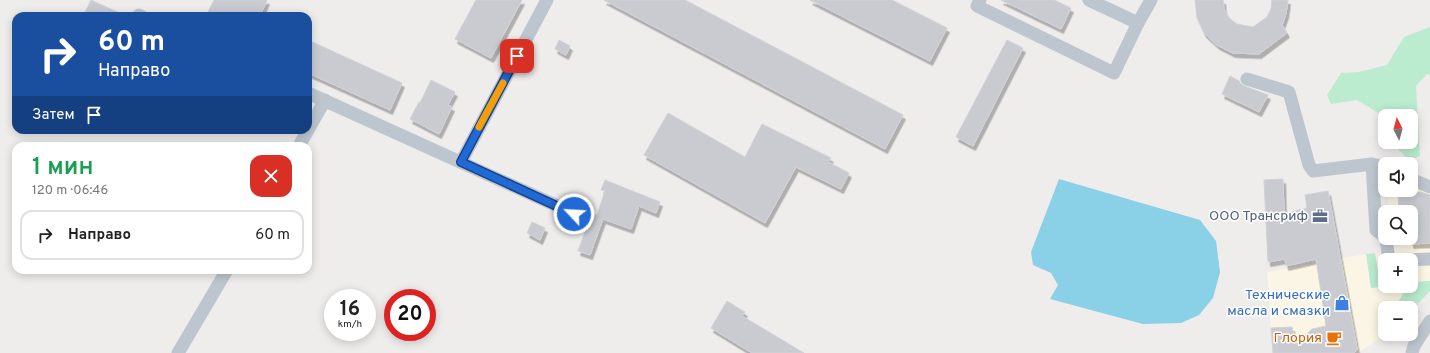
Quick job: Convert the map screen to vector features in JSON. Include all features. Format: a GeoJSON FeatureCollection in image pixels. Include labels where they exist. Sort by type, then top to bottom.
{"type":"FeatureCollection","features":[{"type":"Feature","properties":{"kind":"street"},"geometry":{"type":"LineString","coordinates":[[461,162],[547,0]]}},
{"type":"Feature","properties":{"kind":"street"},"geometry":{"type":"LineString","coordinates":[[980,0],[977,6],[1114,73],[1151,0]]}},
{"type":"Feature","properties":{"kind":"street"},"geometry":{"type":"LineString","coordinates":[[1089,0],[1138,23]]}},
{"type":"Feature","properties":{"kind":"street"},"geometry":{"type":"LineString","coordinates":[[1247,79],[1289,92],[1309,165],[1313,171],[1378,165]]}},
{"type":"Feature","properties":{"kind":"street"},"geometry":{"type":"LineString","coordinates":[[312,95],[574,214]]}},
{"type":"Feature","properties":{"kind":"street"},"geometry":{"type":"LineString","coordinates":[[312,124],[326,100]]}},
{"type":"Feature","properties":{"kind":"street"},"geometry":{"type":"LineString","coordinates":[[1418,182],[1430,187]]}},
{"type":"Feature","properties":{"kind":"street"},"geometry":{"type":"LineString","coordinates":[[1378,187],[1376,230],[1378,231]]}},
{"type":"Feature","properties":{"kind":"street"},"geometry":{"type":"LineString","coordinates":[[1418,260],[1430,259]]}},
{"type":"Feature","properties":{"kind":"street"},"geometry":{"type":"LineString","coordinates":[[178,353],[225,274]]}},
{"type":"Feature","properties":{"kind":"street"},"geometry":{"type":"LineString","coordinates":[[1410,351],[1430,321]]}},
{"type":"Feature","properties":{"kind":"shaded area"},"geometry":{"type":"Polygon","coordinates":[[[1418,189],[1430,190],[1430,291],[1418,304],[1418,301],[1378,301],[1378,339],[1358,353],[1273,353],[1267,272],[1378,253],[1378,293],[1418,293],[1418,253],[1379,253],[1392,252],[1392,245],[1418,245],[1418,205],[1388,205],[1388,197],[1418,197],[1418,189]]]}},
{"type":"Feature","properties":{"kind":"green space"},"geometry":{"type":"Polygon","coordinates":[[[1430,27],[1430,75],[1427,74],[1416,86],[1417,109],[1378,109],[1378,113],[1357,100],[1331,104],[1327,95],[1341,73],[1359,72],[1387,65],[1404,37],[1430,27]]]}},
{"type":"Feature","properties":{"kind":"green space"},"geometry":{"type":"Polygon","coordinates":[[[1418,121],[1420,156],[1406,157],[1398,149],[1418,149],[1418,121]]]}},
{"type":"Feature","properties":{"kind":"green space"},"geometry":{"type":"Polygon","coordinates":[[[1375,253],[1378,271],[1378,287],[1371,288],[1366,254],[1375,253]]]}},
{"type":"Feature","properties":{"kind":"green space"},"geometry":{"type":"Polygon","coordinates":[[[1430,281],[1430,291],[1418,304],[1418,301],[1399,301],[1403,293],[1418,293],[1418,282],[1430,281]]]}},
{"type":"Feature","properties":{"kind":"water"},"geometry":{"type":"Polygon","coordinates":[[[1059,179],[1200,220],[1216,241],[1220,272],[1213,298],[1199,315],[1181,323],[1143,324],[1050,299],[1058,285],[1051,273],[1033,265],[1031,252],[1059,179]]]}},
{"type":"Feature","properties":{"kind":"building"},"geometry":{"type":"Polygon","coordinates":[[[91,0],[117,12],[85,12],[91,0]]]}},
{"type":"Feature","properties":{"kind":"building"},"geometry":{"type":"Polygon","coordinates":[[[214,0],[267,0],[262,12],[208,12],[214,0]]]}},
{"type":"Feature","properties":{"kind":"building"},"geometry":{"type":"Polygon","coordinates":[[[476,0],[522,0],[491,58],[455,39],[476,0]]]}},
{"type":"Feature","properties":{"kind":"building"},"geometry":{"type":"Polygon","coordinates":[[[604,0],[685,0],[903,115],[885,149],[604,0]]]}},
{"type":"Feature","properties":{"kind":"building"},"geometry":{"type":"Polygon","coordinates":[[[810,0],[892,0],[947,28],[930,61],[810,0]]]}},
{"type":"Feature","properties":{"kind":"building"},"geometry":{"type":"Polygon","coordinates":[[[1001,0],[1054,0],[1071,8],[1061,29],[1001,0]]]}},
{"type":"Feature","properties":{"kind":"building"},"geometry":{"type":"Polygon","coordinates":[[[1195,0],[1223,0],[1224,9],[1229,18],[1237,24],[1253,27],[1267,17],[1271,9],[1272,0],[1288,0],[1286,14],[1282,25],[1287,33],[1259,54],[1233,53],[1217,45],[1204,33],[1197,18],[1195,0]]]}},
{"type":"Feature","properties":{"kind":"building"},"geometry":{"type":"Polygon","coordinates":[[[559,40],[570,46],[566,55],[555,49],[559,40]]]}},
{"type":"Feature","properties":{"kind":"building"},"geometry":{"type":"Polygon","coordinates":[[[1007,40],[1023,48],[973,146],[956,137],[1007,40]]]}},
{"type":"Feature","properties":{"kind":"building"},"geometry":{"type":"Polygon","coordinates":[[[312,42],[402,83],[390,110],[312,75],[312,42]]]}},
{"type":"Feature","properties":{"kind":"building"},"geometry":{"type":"Polygon","coordinates":[[[1230,76],[1244,86],[1268,95],[1259,112],[1222,94],[1230,76]]]}},
{"type":"Feature","properties":{"kind":"building"},"geometry":{"type":"Polygon","coordinates":[[[431,80],[455,92],[448,105],[452,107],[439,134],[410,119],[419,102],[420,103],[431,80]]]}},
{"type":"Feature","properties":{"kind":"building"},"geometry":{"type":"Polygon","coordinates":[[[668,113],[745,157],[762,124],[831,158],[828,162],[849,173],[841,189],[796,167],[765,223],[644,155],[668,113]]]}},
{"type":"Feature","properties":{"kind":"building"},"geometry":{"type":"Polygon","coordinates":[[[1283,179],[1284,214],[1307,208],[1305,195],[1328,191],[1357,349],[1354,353],[1273,353],[1271,328],[1292,327],[1296,344],[1312,329],[1326,326],[1316,259],[1286,266],[1285,259],[1268,262],[1264,180],[1283,179]]]}},
{"type":"Feature","properties":{"kind":"building"},"geometry":{"type":"Polygon","coordinates":[[[605,180],[660,202],[656,213],[639,206],[631,229],[603,219],[590,255],[578,251],[592,213],[597,215],[605,191],[601,190],[605,180]]]}},
{"type":"Feature","properties":{"kind":"building"},"geometry":{"type":"Polygon","coordinates":[[[1418,192],[1430,195],[1430,243],[1418,244],[1418,205],[1399,205],[1398,197],[1418,197],[1418,192]]]}},
{"type":"Feature","properties":{"kind":"building"},"geometry":{"type":"Polygon","coordinates":[[[532,222],[545,228],[540,240],[527,233],[532,222]]]}},
{"type":"Feature","properties":{"kind":"building"},"geometry":{"type":"Polygon","coordinates":[[[727,301],[745,312],[742,316],[804,353],[752,353],[711,328],[727,301]]]}},
{"type":"Feature","properties":{"kind":"slow traffic"},"geometry":{"type":"LineString","coordinates":[[479,127],[503,83]]}},
{"type":"Feature","properties":{"kind":"place","name":"ООО Трансриф"},"geometry":{"type":"Point","coordinates":[1320,216]}},
{"type":"Feature","properties":{"kind":"place","name":"Технические масла и смазки"},"geometry":{"type":"Point","coordinates":[1342,303]}},
{"type":"Feature","properties":{"kind":"place","name":"Глория"},"geometry":{"type":"Point","coordinates":[1334,338]}},
{"type":"Feature","properties":{"kind":"route"},"geometry":{"type":"LineString","coordinates":[[517,56],[461,162],[574,214]]}}]}
